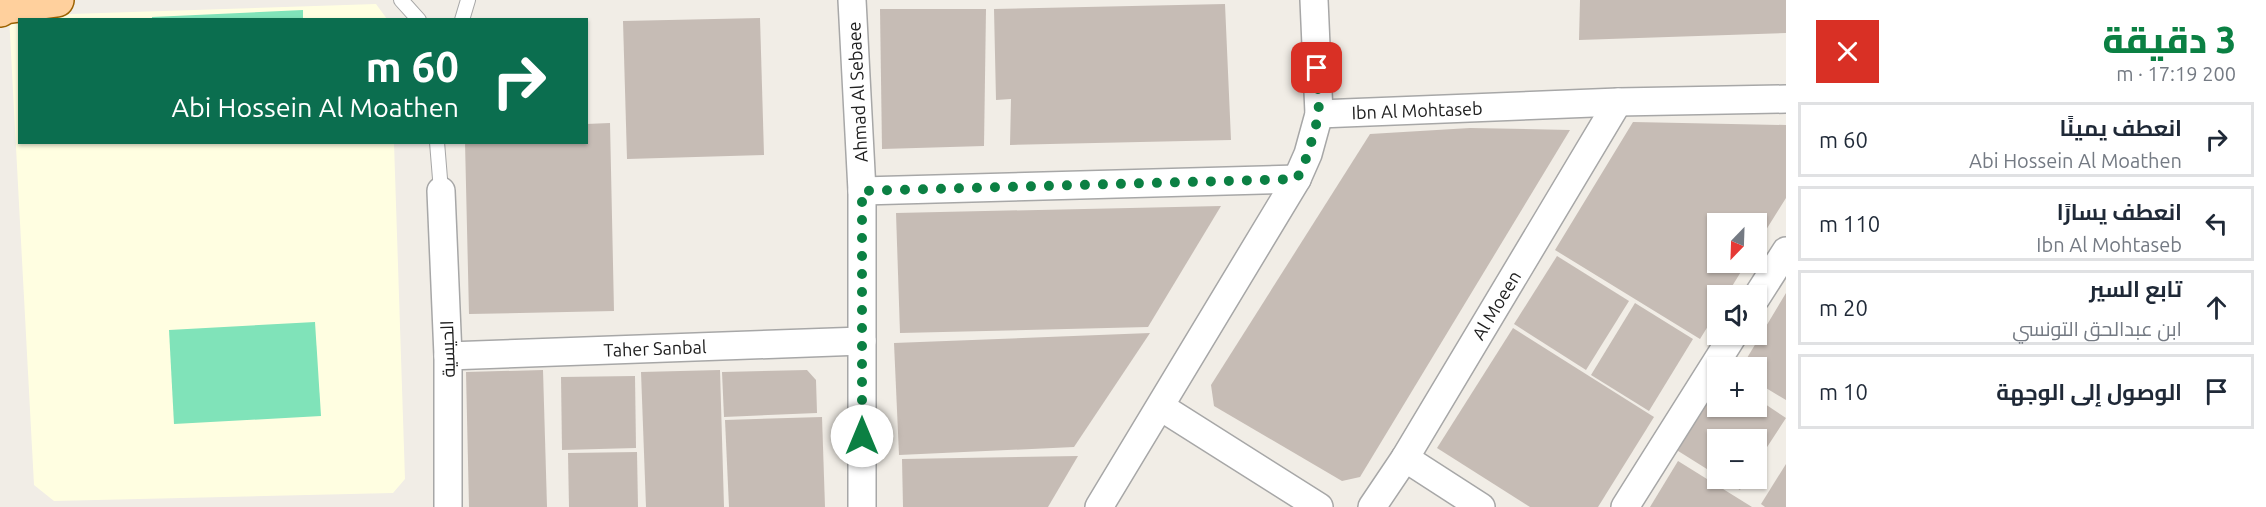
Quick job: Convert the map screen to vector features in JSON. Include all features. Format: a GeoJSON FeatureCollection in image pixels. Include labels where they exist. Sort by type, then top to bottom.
{"type":"FeatureCollection","features":[{"type":"Feature","properties":{"kind":"main road"},"geometry":{"type":"LineString","coordinates":[[0,10],[5,7],[57,0]]}},
{"type":"Feature","properties":{"kind":"street","name":"Ahmad Al Sebaee"},"geometry":{"type":"LineString","coordinates":[[852,0],[862,191],[862,507]]}},
{"type":"Feature","properties":{"kind":"street"},"geometry":{"type":"LineString","coordinates":[[1099,507],[1297,179],[1308,154],[1319,114],[1314,0]]}},
{"type":"Feature","properties":{"kind":"street","name":"Ibn Al Mohtaseb"},"geometry":{"type":"LineString","coordinates":[[1319,114],[1618,102],[1786,99]]}},
{"type":"Feature","properties":{"kind":"street","name":"Al Moeen"},"geometry":{"type":"LineString","coordinates":[[1372,507],[1405,458],[1618,102]]}},
{"type":"Feature","properties":{"kind":"street"},"geometry":{"type":"LineString","coordinates":[[862,191],[1297,179]]}},
{"type":"Feature","properties":{"kind":"street","name":"الحيسية"},"geometry":{"type":"LineString","coordinates":[[441,192],[448,356],[448,507]]}},
{"type":"Feature","properties":{"kind":"street"},"geometry":{"type":"LineString","coordinates":[[1764,285],[1786,251]]}},
{"type":"Feature","properties":{"kind":"street","name":"Taher Sanbal"},"geometry":{"type":"LineString","coordinates":[[448,356],[862,341]]}},
{"type":"Feature","properties":{"kind":"street"},"geometry":{"type":"LineString","coordinates":[[1625,507],[1727,345]]}},
{"type":"Feature","properties":{"kind":"street"},"geometry":{"type":"LineString","coordinates":[[1161,407],[1318,507]]}},
{"type":"Feature","properties":{"kind":"street"},"geometry":{"type":"LineString","coordinates":[[1405,458],[1481,507]]}},
{"type":"Feature","properties":{"kind":"lane"},"geometry":{"type":"LineString","coordinates":[[401,0],[417,18]]}},
{"type":"Feature","properties":{"kind":"lane"},"geometry":{"type":"LineString","coordinates":[[463,18],[468,0]]}},
{"type":"Feature","properties":{"kind":"lane"},"geometry":{"type":"LineString","coordinates":[[440,144],[441,192]]}},
{"type":"Feature","properties":{"kind":"shaded area"},"geometry":{"type":"Polygon","coordinates":[[[376,4],[386,18],[18,18],[18,144],[394,144],[405,479],[393,493],[54,501],[34,485],[9,16],[376,4]]]}},
{"type":"Feature","properties":{"kind":"green space"},"geometry":{"type":"Polygon","coordinates":[[[303,10],[303,18],[152,17],[303,10]]]}},
{"type":"Feature","properties":{"kind":"green space"},"geometry":{"type":"Polygon","coordinates":[[[315,322],[321,416],[174,424],[169,330],[315,322]]]}},
{"type":"Feature","properties":{"kind":"building"},"geometry":{"type":"Polygon","coordinates":[[[1580,0],[1786,0],[1786,33],[1579,40],[1580,0]]]}},
{"type":"Feature","properties":{"kind":"building"},"geometry":{"type":"Polygon","coordinates":[[[1225,4],[1231,140],[1010,145],[1011,99],[996,100],[994,9],[1225,4]]]}},
{"type":"Feature","properties":{"kind":"building"},"geometry":{"type":"Polygon","coordinates":[[[880,9],[986,9],[984,146],[882,149],[880,9]]]}},
{"type":"Feature","properties":{"kind":"building"},"geometry":{"type":"Polygon","coordinates":[[[760,18],[764,155],[627,159],[623,21],[760,18]]]}},
{"type":"Feature","properties":{"kind":"building"},"geometry":{"type":"Polygon","coordinates":[[[1633,122],[1786,125],[1786,198],[1767,228],[1767,213],[1707,213],[1707,273],[1740,273],[1733,285],[1707,285],[1707,328],[1700,339],[1555,250],[1633,122]]]}},
{"type":"Feature","properties":{"kind":"building"},"geometry":{"type":"Polygon","coordinates":[[[610,123],[614,311],[469,314],[465,144],[588,144],[588,124],[610,123]]]}},
{"type":"Feature","properties":{"kind":"building"},"geometry":{"type":"Polygon","coordinates":[[[1470,128],[1570,130],[1360,477],[1342,481],[1214,406],[1211,385],[1370,134],[1470,128]]]}},
{"type":"Feature","properties":{"kind":"building"},"geometry":{"type":"Polygon","coordinates":[[[1221,206],[1148,327],[900,333],[896,213],[1221,206]]]}},
{"type":"Feature","properties":{"kind":"building"},"geometry":{"type":"Polygon","coordinates":[[[1557,256],[1629,301],[1586,370],[1514,324],[1557,256]]]}},
{"type":"Feature","properties":{"kind":"building"},"geometry":{"type":"Polygon","coordinates":[[[1786,293],[1786,400],[1767,389],[1767,357],[1748,357],[1755,345],[1767,345],[1767,325],[1786,293]]]}},
{"type":"Feature","properties":{"kind":"building"},"geometry":{"type":"Polygon","coordinates":[[[1635,303],[1693,339],[1649,411],[1591,375],[1635,303]]]}},
{"type":"Feature","properties":{"kind":"building"},"geometry":{"type":"Polygon","coordinates":[[[1513,328],[1654,417],[1598,507],[1530,507],[1437,448],[1513,328]]]}},
{"type":"Feature","properties":{"kind":"building"},"geometry":{"type":"Polygon","coordinates":[[[1150,333],[1074,447],[899,455],[894,343],[1150,333]]]}},
{"type":"Feature","properties":{"kind":"building"},"geometry":{"type":"Polygon","coordinates":[[[543,370],[547,507],[469,507],[466,372],[543,370]]]}},
{"type":"Feature","properties":{"kind":"building"},"geometry":{"type":"Polygon","coordinates":[[[720,370],[724,507],[646,507],[641,372],[720,370]]]}},
{"type":"Feature","properties":{"kind":"building"},"geometry":{"type":"Polygon","coordinates":[[[807,370],[816,380],[817,413],[724,417],[722,372],[807,370]]]}},
{"type":"Feature","properties":{"kind":"building"},"geometry":{"type":"Polygon","coordinates":[[[635,376],[636,448],[562,450],[561,377],[635,376]]]}},
{"type":"Feature","properties":{"kind":"building"},"geometry":{"type":"Polygon","coordinates":[[[1707,401],[1707,417],[1767,417],[1767,405],[1786,418],[1767,447],[1767,429],[1707,429],[1707,469],[1675,449],[1707,401]]]}},
{"type":"Feature","properties":{"kind":"building"},"geometry":{"type":"Polygon","coordinates":[[[822,417],[825,507],[729,507],[725,420],[822,417]]]}},
{"type":"Feature","properties":{"kind":"building"},"geometry":{"type":"Polygon","coordinates":[[[637,452],[638,507],[569,507],[568,453],[637,452]]]}},
{"type":"Feature","properties":{"kind":"building"},"geometry":{"type":"Polygon","coordinates":[[[1078,456],[1048,507],[903,507],[902,459],[1078,456]]]}},
{"type":"Feature","properties":{"kind":"building"},"geometry":{"type":"Polygon","coordinates":[[[1678,461],[1707,479],[1707,489],[1723,489],[1752,507],[1650,507],[1678,461]]]}},
{"type":"Feature","properties":{"kind":"building"},"geometry":{"type":"Polygon","coordinates":[[[1786,464],[1786,507],[1765,507],[1761,504],[1786,464]]]}},
{"type":"Feature","properties":{"kind":"route"},"geometry":{"type":"LineString","coordinates":[[862,436],[862,191],[1297,179],[1308,154],[1319,114],[1317,68]]}}]}
